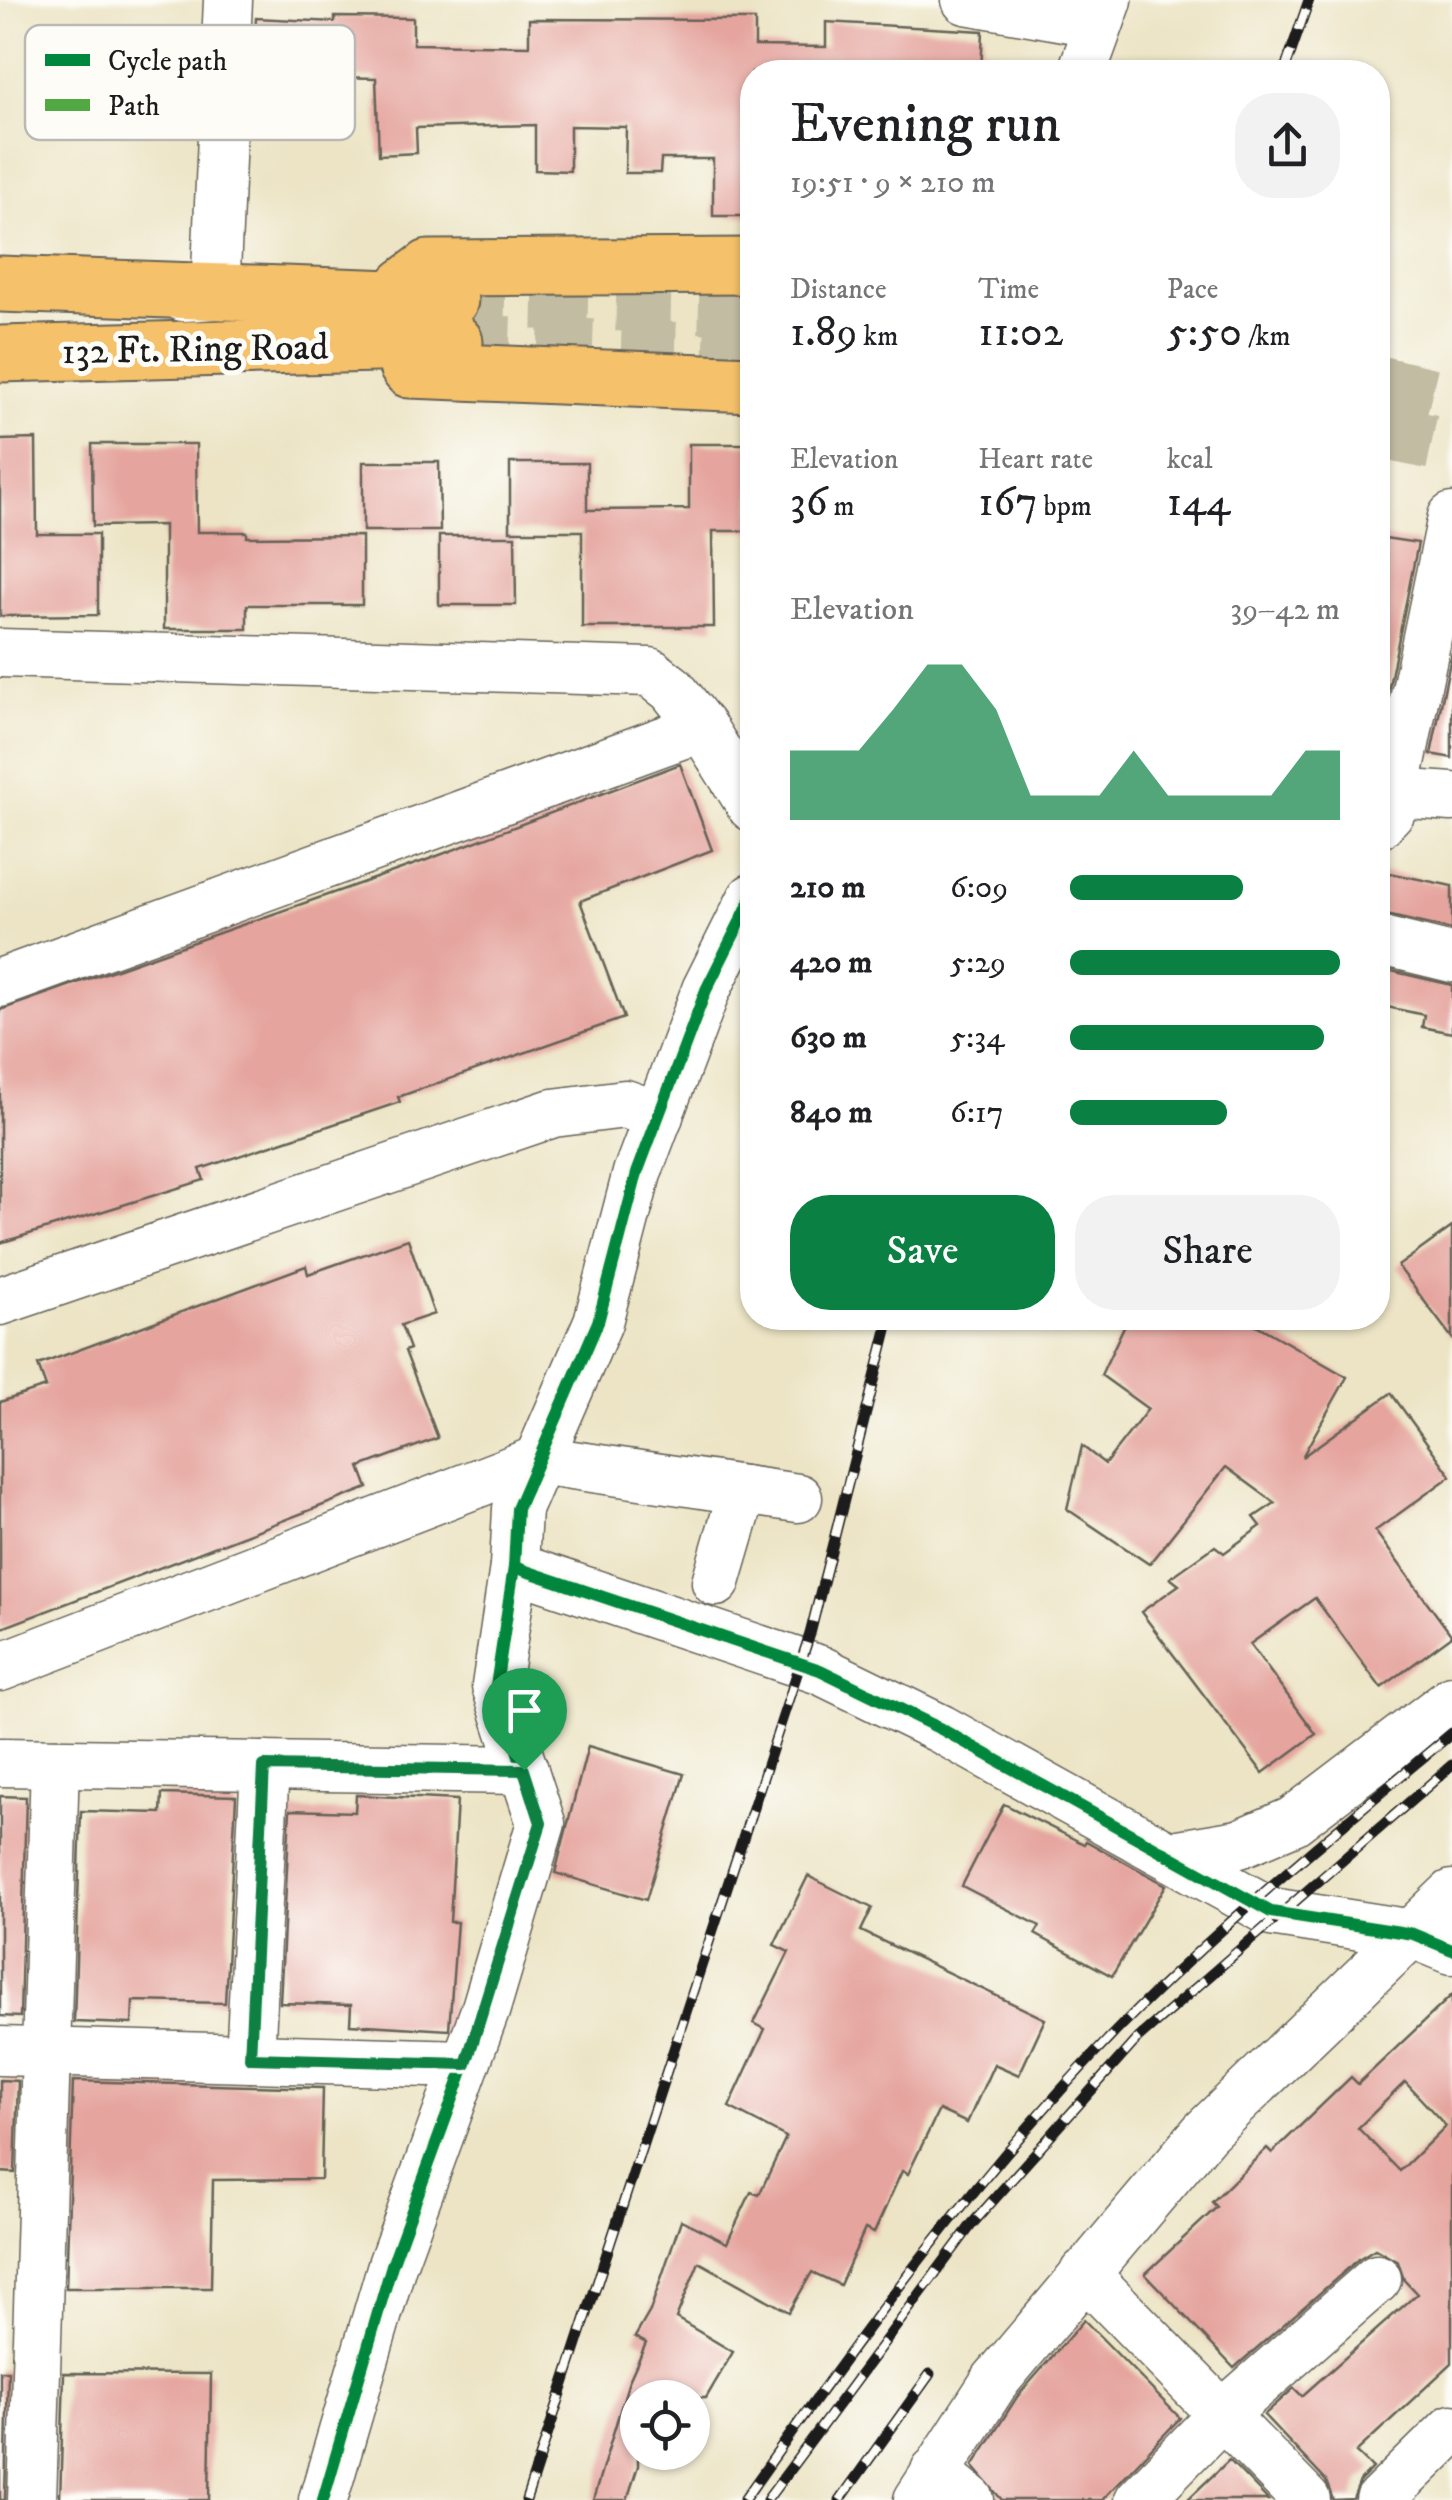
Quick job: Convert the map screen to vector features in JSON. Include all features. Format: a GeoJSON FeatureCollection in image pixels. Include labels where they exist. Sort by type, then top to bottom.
{"type":"FeatureCollection","features":[{"type":"Feature","properties":{"kind":"main road"},"geometry":{"type":"LineString","coordinates":[[388,322],[429,268],[740,266]]}},
{"type":"Feature","properties":{"kind":"main road","name":"132 Ft. Ring Road"},"geometry":{"type":"LineString","coordinates":[[0,284],[215,295],[388,322]]}},
{"type":"Feature","properties":{"kind":"main road"},"geometry":{"type":"LineString","coordinates":[[388,322],[452,321]]}},
{"type":"Feature","properties":{"kind":"main road","name":"132 Ft. Ring Road"},"geometry":{"type":"LineString","coordinates":[[0,354],[223,350],[388,322]]}},
{"type":"Feature","properties":{"kind":"main road"},"geometry":{"type":"LineString","coordinates":[[388,322],[410,370],[740,384]]}},
{"type":"Feature","properties":{"kind":"street"},"geometry":{"type":"LineString","coordinates":[[227,25],[228,0]]}},
{"type":"Feature","properties":{"kind":"street"},"geometry":{"type":"LineString","coordinates":[[966,0],[1103,12],[1086,60]]}},
{"type":"Feature","properties":{"kind":"street"},"geometry":{"type":"LineString","coordinates":[[0,312],[215,295],[222,140]]}},
{"type":"Feature","properties":{"kind":"street"},"geometry":{"type":"LineString","coordinates":[[0,328],[223,350]]}},
{"type":"Feature","properties":{"kind":"street"},"geometry":{"type":"LineString","coordinates":[[1390,791],[1452,517]]}},
{"type":"Feature","properties":{"kind":"street"},"geometry":{"type":"LineString","coordinates":[[0,653],[650,672],[672,689],[702,727],[740,789]]}},
{"type":"Feature","properties":{"kind":"street"},"geometry":{"type":"LineString","coordinates":[[0,984],[702,727]]}},
{"type":"Feature","properties":{"kind":"street"},"geometry":{"type":"LineString","coordinates":[[1390,808],[1452,797]]}},
{"type":"Feature","properties":{"kind":"street"},"geometry":{"type":"LineString","coordinates":[[323,2500],[392,2266],[466,2064],[541,1823],[496,1686],[514,1568],[517,1509],[598,1322],[637,1173],[706,990],[740,922]]}},
{"type":"Feature","properties":{"kind":"street"},"geometry":{"type":"LineString","coordinates":[[1390,943],[1452,958]]}},
{"type":"Feature","properties":{"kind":"street"},"geometry":{"type":"LineString","coordinates":[[0,1301],[553,1113],[607,1104],[639,1107],[660,1116]]}},
{"type":"Feature","properties":{"kind":"street"},"geometry":{"type":"LineString","coordinates":[[0,1668],[538,1460],[798,1498]]}},
{"type":"Feature","properties":{"kind":"street"},"geometry":{"type":"LineString","coordinates":[[716,1582],[743,1490]]}},
{"type":"Feature","properties":{"kind":"street"},"geometry":{"type":"LineString","coordinates":[[514,1568],[820,1670],[941,1729],[1271,1912],[1432,1942]]}},
{"type":"Feature","properties":{"kind":"street"},"geometry":{"type":"LineString","coordinates":[[1174,1855],[1239,1844],[1292,1821],[1452,1700]]}},
{"type":"Feature","properties":{"kind":"street"},"geometry":{"type":"LineString","coordinates":[[0,1762],[524,1770]]}},
{"type":"Feature","properties":{"kind":"street"},"geometry":{"type":"LineString","coordinates":[[32,2500],[21,2051],[54,1763]]}},
{"type":"Feature","properties":{"kind":"street"},"geometry":{"type":"LineString","coordinates":[[250,2058],[264,1766]]}},
{"type":"Feature","properties":{"kind":"street"},"geometry":{"type":"LineString","coordinates":[[941,2490],[995,2381],[1084,2272],[1205,2132],[1432,1942],[1452,1894]]}},
{"type":"Feature","properties":{"kind":"street"},"geometry":{"type":"LineString","coordinates":[[21,2051],[466,2064]]}},
{"type":"Feature","properties":{"kind":"street"},"geometry":{"type":"LineString","coordinates":[[1084,2272],[1306,2500]]}},
{"type":"Feature","properties":{"kind":"street"},"geometry":{"type":"LineString","coordinates":[[1138,2500],[1222,2414],[1377,2278]]}},
{"type":"Feature","properties":{"kind":"street"},"geometry":{"type":"LineString","coordinates":[[1380,2500],[1452,2430]]}},
{"type":"Feature","properties":{"kind":"building"},"geometry":{"type":"Polygon","coordinates":[[[335,17],[413,18],[413,44],[529,46],[529,19],[755,20],[755,46],[826,47],[826,22],[983,31],[982,60],[740,60],[740,216],[713,216],[713,159],[661,159],[660,173],[625,173],[626,127],[570,126],[570,171],[535,170],[535,125],[416,128],[417,153],[379,155],[376,78],[355,77],[355,25],[256,25],[256,18],[335,22],[335,17]]]}},
{"type":"Feature","properties":{"kind":"building"},"geometry":{"type":"Polygon","coordinates":[[[36,439],[37,534],[98,534],[98,615],[0,616],[0,440],[36,439]]]}},
{"type":"Feature","properties":{"kind":"building"},"geometry":{"type":"Polygon","coordinates":[[[92,444],[196,444],[197,532],[247,532],[247,537],[362,536],[362,605],[247,605],[247,629],[164,629],[164,525],[93,526],[92,444]]]}},
{"type":"Feature","properties":{"kind":"building"},"geometry":{"type":"Polygon","coordinates":[[[689,444],[740,444],[740,531],[713,531],[714,627],[582,627],[582,531],[510,531],[510,463],[587,463],[587,510],[689,509],[689,444]]]}},
{"type":"Feature","properties":{"kind":"building"},"geometry":{"type":"Polygon","coordinates":[[[363,462],[439,462],[440,531],[363,531],[363,462]]]}},
{"type":"Feature","properties":{"kind":"building"},"geometry":{"type":"Polygon","coordinates":[[[439,536],[515,536],[516,605],[439,605],[439,536]]]}},
{"type":"Feature","properties":{"kind":"building"},"geometry":{"type":"Polygon","coordinates":[[[1390,539],[1418,543],[1390,682],[1390,539]]]}},
{"type":"Feature","properties":{"kind":"building"},"geometry":{"type":"Polygon","coordinates":[[[1452,652],[1452,758],[1431,754],[1452,652]]]}},
{"type":"Feature","properties":{"kind":"building"},"geometry":{"type":"Polygon","coordinates":[[[680,764],[712,850],[580,901],[624,1018],[398,1097],[400,1102],[200,1169],[204,1180],[0,1243],[0,1010],[424,861],[680,764]]]}},
{"type":"Feature","properties":{"kind":"building"},"geometry":{"type":"Polygon","coordinates":[[[1390,873],[1452,886],[1452,930],[1390,916],[1390,873]]]}},
{"type":"Feature","properties":{"kind":"building"},"geometry":{"type":"Polygon","coordinates":[[[1390,971],[1452,985],[1452,1033],[1422,1027],[1424,1015],[1390,1008],[1390,971]]]}},
{"type":"Feature","properties":{"kind":"building"},"geometry":{"type":"Polygon","coordinates":[[[1452,1227],[1452,1338],[1398,1266],[1452,1227]]]}},
{"type":"Feature","properties":{"kind":"building"},"geometry":{"type":"Polygon","coordinates":[[[408,1239],[434,1314],[401,1325],[410,1349],[405,1351],[438,1438],[360,1467],[368,1488],[0,1629],[0,1402],[46,1387],[38,1365],[306,1266],[308,1274],[408,1239]]]}},
{"type":"Feature","properties":{"kind":"building"},"geometry":{"type":"Polygon","coordinates":[[[1122,1330],[1265,1330],[1347,1377],[1302,1457],[1391,1393],[1451,1476],[1375,1531],[1452,1636],[1381,1688],[1315,1598],[1250,1644],[1316,1734],[1263,1773],[1141,1612],[1179,1585],[1170,1578],[1215,1546],[1224,1553],[1261,1526],[1254,1517],[1275,1503],[1226,1467],[1149,1564],[1067,1509],[1082,1446],[1105,1464],[1148,1409],[1101,1375],[1122,1330]]]}},
{"type":"Feature","properties":{"kind":"building"},"geometry":{"type":"Polygon","coordinates":[[[588,1746],[684,1774],[646,1900],[555,1873],[588,1746]]]}},
{"type":"Feature","properties":{"kind":"building"},"geometry":{"type":"Polygon","coordinates":[[[162,1794],[236,1796],[225,2003],[133,2001],[132,2024],[74,2022],[81,1811],[161,1813],[162,1794]]]}},
{"type":"Feature","properties":{"kind":"building"},"geometry":{"type":"Polygon","coordinates":[[[356,1795],[457,1800],[450,1922],[457,1922],[449,2030],[350,2024],[351,2005],[280,2003],[290,1810],[355,1812],[356,1795]]]}},
{"type":"Feature","properties":{"kind":"building"},"geometry":{"type":"Polygon","coordinates":[[[0,1796],[26,1797],[20,2017],[0,2016],[0,1796]]]}},
{"type":"Feature","properties":{"kind":"building"},"geometry":{"type":"Polygon","coordinates":[[[1004,1804],[1084,1844],[1086,1841],[1166,1885],[1112,1976],[1035,1934],[1040,1926],[962,1886],[1004,1804]]]}},
{"type":"Feature","properties":{"kind":"building"},"geometry":{"type":"Polygon","coordinates":[[[808,1876],[872,1908],[861,1931],[1045,2019],[1019,2075],[994,2064],[967,2123],[939,2110],[908,2174],[902,2171],[874,2233],[865,2229],[840,2285],[812,2272],[789,2312],[699,2262],[676,2318],[733,2352],[710,2391],[710,2380],[629,2380],[646,2343],[635,2337],[650,2311],[681,2220],[727,2243],[751,2192],[759,2195],[786,2137],[729,2107],[765,2029],[754,2023],[789,1952],[774,1945],[808,1876]]]}},
{"type":"Feature","properties":{"kind":"building"},"geometry":{"type":"Polygon","coordinates":[[[1452,1995],[1452,2363],[1356,2452],[1373,2468],[1360,2481],[1353,2499],[1333,2500],[1326,2481],[1264,2415],[1294,2388],[1302,2396],[1417,2294],[1404,2280],[1398,2262],[1375,2249],[1360,2258],[1234,2368],[1145,2274],[1217,2207],[1212,2202],[1267,2148],[1272,2153],[1351,2077],[1358,2084],[1452,1995]],[[1405,2082],[1358,2128],[1400,2171],[1446,2126],[1405,2082]]]}},
{"type":"Feature","properties":{"kind":"building"},"geometry":{"type":"Polygon","coordinates":[[[0,2080],[18,2081],[15,2173],[0,2172],[0,2080]]]}},
{"type":"Feature","properties":{"kind":"building"},"geometry":{"type":"Polygon","coordinates":[[[73,2081],[323,2088],[321,2179],[213,2180],[211,2288],[66,2288],[73,2081]]]}},
{"type":"Feature","properties":{"kind":"building"},"geometry":{"type":"Polygon","coordinates":[[[1084,2320],[1180,2418],[1102,2500],[1002,2500],[973,2466],[1017,2397],[1084,2320]]]}},
{"type":"Feature","properties":{"kind":"building"},"geometry":{"type":"Polygon","coordinates":[[[0,2371],[8,2371],[5,2500],[0,2500],[0,2371]]]}},
{"type":"Feature","properties":{"kind":"building"},"geometry":{"type":"Polygon","coordinates":[[[64,2373],[211,2374],[209,2500],[60,2500],[64,2373]]]}},
{"type":"Feature","properties":{"kind":"building"},"geometry":{"type":"Polygon","coordinates":[[[620,2411],[620,2470],[637,2470],[627,2500],[593,2500],[620,2411]]]}},
{"type":"Feature","properties":{"kind":"building"},"geometry":{"type":"Polygon","coordinates":[[[1229,2460],[1268,2500],[1187,2500],[1229,2460]]]}},
{"type":"Feature","properties":{"kind":"tunnel"},"geometry":{"type":"LineString","coordinates":[[450,300],[740,307]]}},
{"type":"Feature","properties":{"kind":"tunnel"},"geometry":{"type":"LineString","coordinates":[[455,342],[740,352]]}},
{"type":"Feature","properties":{"kind":"tunnel"},"geometry":{"type":"LineString","coordinates":[[1390,386],[1452,400]]}},
{"type":"Feature","properties":{"kind":"tunnel"},"geometry":{"type":"LineString","coordinates":[[1390,433],[1452,446]]}},
{"type":"Feature","properties":{"kind":"railway"},"geometry":{"type":"LineString","coordinates":[[1288,60],[1309,0]]}},
{"type":"Feature","properties":{"kind":"railway"},"geometry":{"type":"LineString","coordinates":[[526,2500],[810,1634],[887,1330]]}},
{"type":"Feature","properties":{"kind":"railway"},"geometry":{"type":"LineString","coordinates":[[744,2500],[924,2255],[1070,2080],[1201,1949],[1452,1733]]}},
{"type":"Feature","properties":{"kind":"railway"},"geometry":{"type":"LineString","coordinates":[[767,2500],[972,2224],[1138,2038],[1452,1765]]}},
{"type":"Feature","properties":{"kind":"railway"},"geometry":{"type":"LineString","coordinates":[[840,2500],[930,2374]]}},
{"type":"Feature","properties":{"kind":"marked path"},"geometry":{"type":"LineString","coordinates":[[250,2058],[265,1766]]}},
{"type":"Feature","properties":{"kind":"cycle path"},"geometry":{"type":"LineString","coordinates":[[323,2500],[392,2265],[486,2008],[541,1823],[496,1686],[514,1567],[517,1509],[598,1322],[637,1173],[706,990],[740,922]]}},
{"type":"Feature","properties":{"kind":"cycle path"},"geometry":{"type":"LineString","coordinates":[[514,1567],[820,1670],[941,1729],[1271,1912],[1413,1934],[1452,1950]]}},
{"type":"Feature","properties":{"kind":"route"},"geometry":{"type":"LineString","coordinates":[[264,1766],[524,1770],[541,1823],[466,2064],[250,2058],[264,1766]]}}]}
